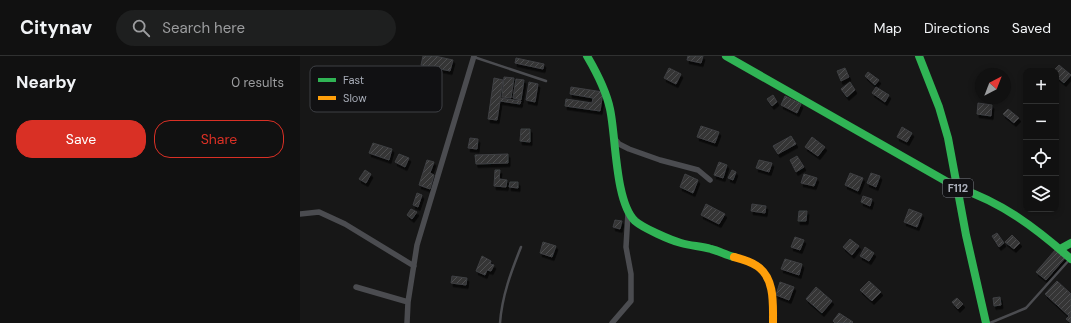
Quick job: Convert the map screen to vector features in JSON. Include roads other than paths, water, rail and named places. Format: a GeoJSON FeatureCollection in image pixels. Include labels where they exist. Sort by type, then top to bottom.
{"type":"FeatureCollection","features":[{"type":"Feature","properties":{"kind":"street"},"geometry":{"type":"LineString","coordinates":[[407,323],[408,302],[418,245],[474,56]]}},
{"type":"Feature","properties":{"kind":"street"},"geometry":{"type":"LineString","coordinates":[[587,56],[601,83],[611,115],[619,174],[628,213],[626,247],[631,274],[631,301],[612,323]]}},
{"type":"Feature","properties":{"kind":"street"},"geometry":{"type":"LineString","coordinates":[[726,56],[958,188],[978,194],[996,203],[1027,224],[1060,249],[1070,259]]}},
{"type":"Feature","properties":{"kind":"street","name":"F112"},"geometry":{"type":"LineString","coordinates":[[919,56],[939,107],[948,138],[966,235],[986,323]]}},
{"type":"Feature","properties":{"kind":"street"},"geometry":{"type":"LineString","coordinates":[[614,137],[619,144],[629,149],[660,160],[698,170],[710,180]]}},
{"type":"Feature","properties":{"kind":"street"},"geometry":{"type":"LineString","coordinates":[[300,214],[319,212],[345,224],[414,266]]}},
{"type":"Feature","properties":{"kind":"street"},"geometry":{"type":"LineString","coordinates":[[628,213],[634,220],[643,226],[678,243],[717,250],[729,256],[748,261],[759,267],[765,273],[771,289],[773,323]]}},
{"type":"Feature","properties":{"kind":"street"},"geometry":{"type":"LineString","coordinates":[[1060,249],[1071,243]]}},
{"type":"Feature","properties":{"kind":"street"},"geometry":{"type":"LineString","coordinates":[[356,287],[408,302]]}},
{"type":"Feature","properties":{"kind":"lane"},"geometry":{"type":"LineString","coordinates":[[474,56],[546,80]]}},
{"type":"Feature","properties":{"kind":"lane"},"geometry":{"type":"LineString","coordinates":[[500,323],[501,306],[506,287],[521,247]]}},
{"type":"Feature","properties":{"kind":"lane"},"geometry":{"type":"LineString","coordinates":[[990,323],[1026,308],[1070,259]]}}]}
